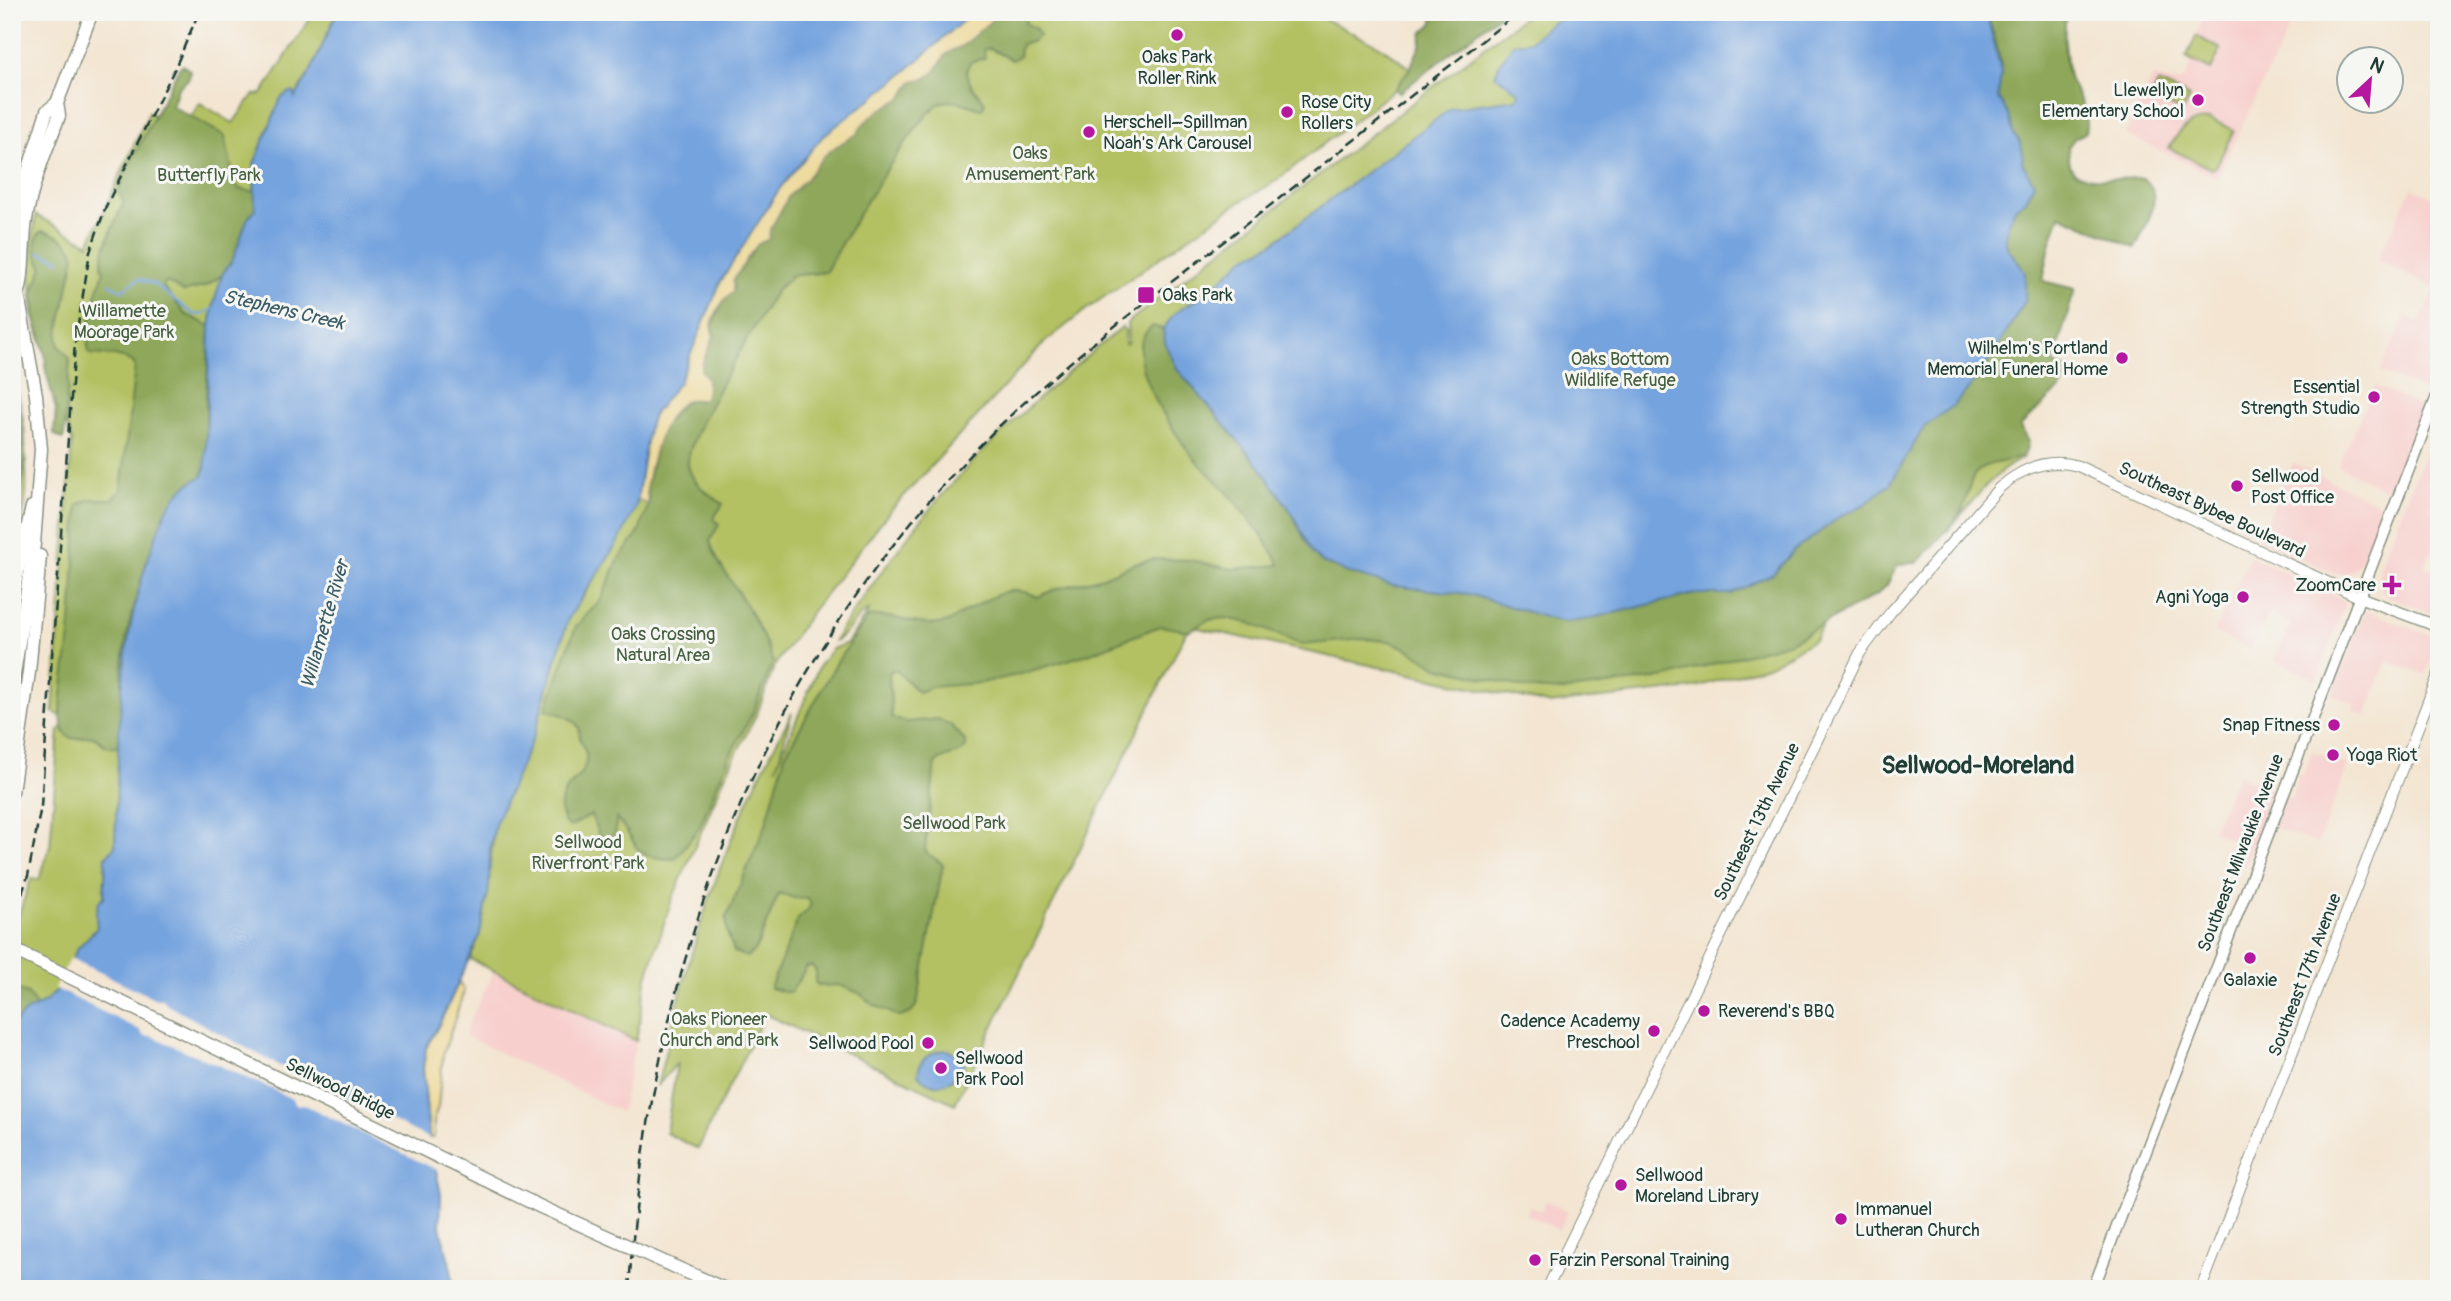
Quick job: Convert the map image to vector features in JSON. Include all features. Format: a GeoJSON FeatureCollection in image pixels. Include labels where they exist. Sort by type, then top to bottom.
{"type":"FeatureCollection","features":[{"type":"Feature","properties":{"kind":"main road"},"geometry":{"type":"LineString","coordinates":[[12,687],[34,544],[41,435],[15,292],[21,286],[26,219],[39,170],[59,116],[57,103],[92,12]]}},
{"type":"Feature","properties":{"kind":"main road"},"geometry":{"type":"LineString","coordinates":[[12,222],[47,111],[57,103]]}},
{"type":"Feature","properties":{"kind":"main road"},"geometry":{"type":"LineString","coordinates":[[17,204],[21,217],[26,219]]}},
{"type":"Feature","properties":{"kind":"main road","name":"Southeast Milwaukie Avenue"},"geometry":{"type":"LineString","coordinates":[[2093,1289],[2439,391]]}},
{"type":"Feature","properties":{"kind":"main road"},"geometry":{"type":"LineString","coordinates":[[12,596],[30,509],[39,494]]}},
{"type":"Feature","properties":{"kind":"main road"},"geometry":{"type":"LineString","coordinates":[[12,792],[35,616],[40,556],[34,544]]}},
{"type":"Feature","properties":{"kind":"main road","name":"Southeast Bybee Boulevard"},"geometry":{"type":"LineString","coordinates":[[2359,597],[2439,627]]}},
{"type":"Feature","properties":{"kind":"main road","name":"Sellwood Bridge"},"geometry":{"type":"LineString","coordinates":[[12,949],[543,1208],[725,1289]]}},
{"type":"Feature","properties":{"kind":"street","name":"Southeast 13th Avenue"},"geometry":{"type":"LineString","coordinates":[[1547,1289],[1860,653],[1899,603],[1999,488],[2011,478],[2044,463],[2069,463],[2088,471]]}},
{"type":"Feature","properties":{"kind":"street","name":"Southeast Bybee Boulevard"},"geometry":{"type":"LineString","coordinates":[[2088,471],[2359,597]]}},
{"type":"Feature","properties":{"kind":"street","name":"Southeast 17th Avenue"},"geometry":{"type":"LineString","coordinates":[[2201,1289],[2439,673]]}},
{"type":"Feature","properties":{"kind":"shaded area","name":"Llewellyn Elementary School"},"geometry":{"type":"Polygon","coordinates":[[[2206,12],[2297,12],[2217,178],[2125,134],[2153,76],[2170,82],[2180,82],[2186,77],[2190,64],[2186,55],[2206,12]]]}},
{"type":"Feature","properties":{"kind":"shaded area"},"geometry":{"type":"Polygon","coordinates":[[[2412,188],[2439,200],[2439,290],[2377,260],[2412,188]]]}},
{"type":"Feature","properties":{"kind":"shaded area"},"geometry":{"type":"Polygon","coordinates":[[[2435,290],[2439,292],[2439,368],[2427,392],[2380,372],[2406,316],[2419,322],[2435,290]]]}},
{"type":"Feature","properties":{"kind":"shaded area"},"geometry":{"type":"Polygon","coordinates":[[[2375,385],[2423,410],[2394,487],[2387,491],[2338,466],[2375,385]]]}},
{"type":"Feature","properties":{"kind":"shaded area"},"geometry":{"type":"Polygon","coordinates":[[[2439,416],[2439,485],[2431,507],[2427,507],[2439,512],[2439,532],[2425,567],[2439,572],[2439,616],[2390,597],[2378,580],[2381,564],[2439,416]]]}},
{"type":"Feature","properties":{"kind":"shaded area"},"geometry":{"type":"Polygon","coordinates":[[[2293,463],[2382,505],[2362,560],[2352,571],[2345,574],[2333,573],[2258,539],[2293,463]]]}},
{"type":"Feature","properties":{"kind":"shaded area"},"geometry":{"type":"Polygon","coordinates":[[[2250,556],[2343,599],[2345,605],[2317,680],[2274,660],[2291,624],[2269,613],[2251,650],[2214,632],[2250,556]]]}},
{"type":"Feature","properties":{"kind":"shaded area"},"geometry":{"type":"Polygon","coordinates":[[[2365,610],[2439,639],[2425,675],[2387,661],[2366,716],[2353,711],[2355,704],[2332,695],[2365,610]]]}},
{"type":"Feature","properties":{"kind":"shaded area"},"geometry":{"type":"Polygon","coordinates":[[[2312,751],[2348,765],[2318,844],[2262,823],[2244,867],[2223,857],[2231,840],[2212,830],[2238,775],[2290,798],[2312,751]]]}},
{"type":"Feature","properties":{"kind":"shaded area"},"geometry":{"type":"Polygon","coordinates":[[[494,971],[636,1041],[621,1112],[466,1036],[466,1029],[494,971]]]}},
{"type":"Feature","properties":{"kind":"shaded area"},"geometry":{"type":"Polygon","coordinates":[[[1546,1201],[1568,1212],[1559,1230],[1526,1214],[1530,1206],[1541,1211],[1546,1201]]]}},
{"type":"Feature","properties":{"kind":"green space","name":"Willamette Moorage Park"},"geometry":{"type":"Polygon","coordinates":[[[314,12],[337,12],[312,69],[294,98],[293,92],[281,98],[254,164],[255,209],[247,220],[214,303],[210,326],[206,461],[185,487],[121,692],[115,846],[106,858],[104,897],[96,913],[97,928],[77,949],[59,988],[45,1002],[18,1018],[12,1026],[12,934],[31,879],[39,880],[50,847],[59,730],[63,728],[65,733],[78,739],[89,736],[118,746],[53,712],[72,441],[33,314],[29,262],[36,215],[89,244],[149,112],[182,129],[200,103],[233,123],[253,95],[262,94],[314,12]]]}},
{"type":"Feature","properties":{"kind":"green space","name":"Oaks Amusement Park"},"geometry":{"type":"Polygon","coordinates":[[[973,12],[1310,12],[1380,46],[1410,68],[1395,89],[1273,183],[1238,203],[1189,237],[1045,342],[890,511],[813,610],[775,665],[758,711],[725,776],[671,902],[647,977],[636,1041],[470,959],[479,937],[484,913],[495,824],[534,735],[568,619],[605,564],[636,507],[648,429],[653,415],[721,281],[780,188],[973,12]]]}},
{"type":"Feature","properties":{"kind":"green space","name":"Oaks Crossing Natural Area"},"geometry":{"type":"Polygon","coordinates":[[[1001,12],[1028,12],[1025,23],[1036,29],[1039,36],[1031,42],[1021,44],[1019,56],[1012,60],[990,48],[984,49],[985,58],[970,63],[967,70],[971,85],[985,102],[983,108],[947,101],[932,110],[916,128],[880,180],[826,272],[790,276],[789,280],[777,289],[710,405],[690,450],[688,464],[693,477],[723,504],[713,519],[719,524],[710,541],[713,549],[754,619],[773,661],[754,711],[728,759],[699,828],[675,859],[643,853],[616,818],[616,831],[609,840],[599,836],[591,815],[570,827],[564,822],[562,799],[565,791],[582,772],[586,764],[586,754],[577,724],[546,709],[576,626],[601,600],[618,560],[638,534],[649,503],[647,485],[656,446],[665,424],[683,402],[691,399],[698,401],[701,365],[714,336],[712,328],[716,316],[734,289],[733,281],[758,244],[769,239],[770,230],[788,197],[823,157],[857,134],[864,123],[880,109],[902,98],[914,81],[931,75],[945,56],[961,47],[1001,12]]]}},
{"type":"Feature","properties":{"kind":"green space"},"geometry":{"type":"Polygon","coordinates":[[[1436,12],[1503,12],[1399,93],[1395,89],[1410,68],[1423,32],[1432,24],[1436,12]]]}},
{"type":"Feature","properties":{"kind":"green space","name":"Oaks Bottom Wildlife Refuge"},"geometry":{"type":"Polygon","coordinates":[[[1530,12],[2066,12],[2064,33],[2072,108],[1973,434],[2023,458],[2011,464],[1991,481],[1948,531],[1940,527],[1823,624],[1815,639],[1770,665],[1693,688],[1549,704],[1189,626],[955,1104],[765,1014],[698,1149],[666,1133],[677,1063],[657,1086],[701,925],[735,832],[792,713],[776,768],[820,664],[832,649],[847,643],[869,610],[859,616],[845,634],[835,641],[907,537],[989,445],[1041,396],[1122,327],[1125,331],[1125,344],[1128,342],[1127,323],[1530,12]]]}},
{"type":"Feature","properties":{"kind":"green space"},"geometry":{"type":"Polygon","coordinates":[[[1983,12],[2066,12],[2066,64],[2087,118],[2086,132],[2074,139],[2068,147],[2072,168],[2076,173],[2090,178],[2143,178],[2150,185],[2153,202],[2148,222],[2135,248],[2060,215],[2050,245],[2043,281],[2075,289],[2053,363],[2071,372],[2061,388],[2020,426],[2028,442],[2025,454],[1980,469],[1972,479],[1963,508],[1950,526],[1917,563],[1897,566],[1887,585],[1878,594],[1790,642],[1667,677],[1563,691],[1530,689],[1438,667],[1389,641],[1362,639],[1302,645],[1250,623],[1225,618],[1208,620],[1189,631],[1160,626],[1088,654],[981,683],[932,687],[918,692],[896,670],[891,670],[892,718],[907,722],[938,719],[952,726],[965,741],[966,747],[935,764],[925,850],[943,865],[917,1004],[911,1013],[900,1017],[872,1004],[859,993],[839,985],[819,986],[815,982],[816,971],[812,966],[807,967],[791,992],[770,988],[798,919],[811,904],[808,899],[779,893],[756,949],[747,957],[734,952],[727,932],[726,918],[766,824],[785,755],[837,662],[868,617],[886,617],[925,624],[944,623],[1001,593],[1018,591],[1038,597],[1154,559],[1190,560],[1231,569],[1280,565],[1246,515],[1186,448],[1158,405],[1142,369],[1140,352],[1143,337],[1153,326],[1163,329],[1166,346],[1178,370],[1258,464],[1292,513],[1305,540],[1322,562],[1346,572],[1394,586],[1469,594],[1566,622],[1695,594],[1731,594],[1773,574],[1794,551],[1890,484],[1924,427],[1954,405],[2025,301],[2025,272],[2007,247],[2005,238],[2008,222],[2016,207],[2026,200],[2034,183],[2022,163],[2023,152],[2013,133],[2009,115],[1998,99],[2001,71],[1999,58],[1992,30],[1983,12]]]}},
{"type":"Feature","properties":{"kind":"green space"},"geometry":{"type":"Polygon","coordinates":[[[2196,36],[2221,49],[2211,70],[2186,58],[2196,36]]]}},
{"type":"Feature","properties":{"kind":"green space","name":"Willamette Moorage Park"},"geometry":{"type":"Polygon","coordinates":[[[182,65],[190,70],[189,78],[178,88],[172,106],[225,136],[234,180],[239,189],[256,192],[255,209],[247,220],[233,259],[222,275],[206,286],[184,292],[167,282],[163,286],[185,314],[210,326],[206,461],[203,476],[185,487],[146,563],[128,629],[123,662],[119,746],[111,747],[89,736],[77,739],[69,737],[62,724],[61,715],[69,644],[78,505],[89,499],[113,499],[121,490],[135,366],[133,362],[122,358],[90,354],[88,337],[91,315],[104,272],[102,264],[105,249],[124,202],[118,192],[125,173],[182,65]]]}},
{"type":"Feature","properties":{"kind":"green space"},"geometry":{"type":"Polygon","coordinates":[[[2158,83],[2190,97],[2183,112],[2151,97],[2158,83]]]}},
{"type":"Feature","properties":{"kind":"green space"},"geometry":{"type":"Polygon","coordinates":[[[2210,119],[2234,130],[2216,167],[2211,169],[2169,148],[2185,127],[2196,121],[2210,119]]]}},
{"type":"Feature","properties":{"kind":"green space"},"geometry":{"type":"Polygon","coordinates":[[[41,231],[62,239],[70,246],[75,256],[58,335],[59,346],[70,359],[62,439],[54,434],[56,410],[35,318],[34,289],[43,267],[36,254],[41,231]]]}},
{"type":"Feature","properties":{"kind":"green space"},"geometry":{"type":"Polygon","coordinates":[[[12,368],[22,415],[25,461],[18,501],[12,513],[12,368]]]}},
{"type":"Feature","properties":{"kind":"green space"},"geometry":{"type":"Polygon","coordinates":[[[12,376],[25,456],[26,488],[20,533],[12,562],[12,376]]]}},
{"type":"Feature","properties":{"kind":"green space"},"geometry":{"type":"Polygon","coordinates":[[[12,987],[28,994],[37,1007],[25,1012],[12,1026],[12,987]]]}},
{"type":"Feature","properties":{"kind":"sand"},"geometry":{"type":"Polygon","coordinates":[[[959,12],[1001,12],[961,47],[945,56],[931,75],[913,81],[902,98],[880,110],[864,123],[857,134],[823,157],[788,197],[770,230],[769,239],[758,244],[750,254],[733,281],[733,292],[716,312],[712,327],[713,338],[701,367],[707,385],[704,400],[685,401],[670,418],[659,439],[652,462],[647,486],[648,505],[638,500],[621,537],[568,619],[534,735],[495,824],[490,849],[489,888],[479,937],[497,786],[644,433],[707,299],[721,281],[796,158],[959,12]]]}},
{"type":"Feature","properties":{"kind":"sand"},"geometry":{"type":"Polygon","coordinates":[[[459,982],[464,991],[443,1055],[438,1107],[434,1118],[434,1138],[429,1137],[423,1068],[426,1048],[459,982]]]}},
{"type":"Feature","properties":{"kind":"water","name":"Willamette River"},"geometry":{"type":"Polygon","coordinates":[[[337,12],[973,12],[897,79],[823,136],[780,188],[721,281],[679,382],[653,415],[648,429],[636,507],[621,537],[568,619],[534,735],[495,824],[490,849],[489,888],[479,937],[426,1048],[423,1068],[429,1137],[441,1194],[440,1227],[451,1269],[453,1289],[12,1289],[12,1026],[25,1012],[45,1002],[59,988],[77,949],[97,928],[96,913],[99,901],[104,897],[106,857],[115,846],[119,729],[132,617],[166,512],[179,493],[203,476],[205,469],[210,326],[214,303],[222,275],[233,259],[247,220],[255,209],[254,164],[281,98],[293,92],[295,98],[312,69],[337,12]]]}},
{"type":"Feature","properties":{"kind":"water","name":"Oaks Bottom Wildlife Refuge"},"geometry":{"type":"Polygon","coordinates":[[[1594,12],[1983,12],[1987,15],[2001,72],[1998,99],[2009,115],[2013,133],[2023,152],[2022,163],[2034,183],[2026,200],[2016,207],[2008,222],[2005,238],[2007,247],[2025,272],[2025,301],[1980,376],[1954,405],[1924,427],[1890,484],[1794,551],[1773,574],[1731,594],[1695,594],[1566,622],[1469,594],[1394,586],[1321,562],[1313,554],[1292,513],[1258,464],[1178,370],[1166,346],[1163,329],[1175,313],[1210,290],[1243,259],[1273,243],[1451,108],[1516,99],[1520,93],[1495,75],[1513,44],[1530,41],[1551,23],[1568,16],[1594,12]]]}},
{"type":"Feature","properties":{"kind":"water","name":"Sellwood Park Pool"},"geometry":{"type":"Polygon","coordinates":[[[947,1050],[961,1056],[964,1064],[961,1071],[950,1081],[943,1083],[923,1080],[918,1074],[924,1060],[931,1054],[947,1050]]]}},
{"type":"Feature","properties":{"kind":"pier"},"geometry":{"type":"Polygon","coordinates":[[[70,958],[156,999],[163,999],[167,1005],[278,1065],[302,1077],[309,1076],[314,1082],[434,1141],[441,1172],[303,1104],[296,1105],[292,1099],[268,1087],[151,1036],[144,1036],[140,1030],[54,988],[70,958]]]}},
{"type":"Feature","properties":{"kind":"waterway","name":"Stephens Creek"},"geometry":{"type":"LineString","coordinates":[[39,252],[60,260]]}},
{"type":"Feature","properties":{"kind":"waterway","name":"Stephens Creek"},"geometry":{"type":"LineString","coordinates":[[110,284],[122,290],[139,279],[154,284],[193,314],[201,315],[215,308]]}},
{"type":"Feature","properties":{"kind":"railway"},"geometry":{"type":"LineString","coordinates":[[12,923],[28,876],[41,806],[75,343],[90,252],[106,206],[175,68],[199,12]]}},
{"type":"Feature","properties":{"kind":"railway"},"geometry":{"type":"LineString","coordinates":[[629,1289],[640,1174],[660,1061],[688,951],[724,844],[770,740],[826,641],[891,547],[995,430],[1084,351],[1519,12]]}},
{"type":"Feature","properties":{"kind":"place","name":"Oaks Park Roller Rink"},"geometry":{"type":"Point","coordinates":[1177,35]}},
{"type":"Feature","properties":{"kind":"place","name":"Llewellyn Elementary School"},"geometry":{"type":"Point","coordinates":[2198,100]}},
{"type":"Feature","properties":{"kind":"place","name":"Rose City Rollers"},"geometry":{"type":"Point","coordinates":[1287,112]}},
{"type":"Feature","properties":{"kind":"place","name":"Herschell–Spillman Noah's Ark Carousel"},"geometry":{"type":"Point","coordinates":[1089,132]}},
{"type":"Feature","properties":{"kind":"place","name":"Oaks Park"},"geometry":{"type":"Point","coordinates":[1146,295]}},
{"type":"Feature","properties":{"kind":"place","name":"Wilhelm's Portland Memorial Funeral Home"},"geometry":{"type":"Point","coordinates":[2122,358]}},
{"type":"Feature","properties":{"kind":"place","name":"Essential Strength Studio"},"geometry":{"type":"Point","coordinates":[2374,397]}},
{"type":"Feature","properties":{"kind":"place","name":"Sellwood Post Office"},"geometry":{"type":"Point","coordinates":[2237,486]}},
{"type":"Feature","properties":{"kind":"place","name":"ZoomCare"},"geometry":{"type":"Point","coordinates":[2392,585]}},
{"type":"Feature","properties":{"kind":"place","name":"Agni Yoga"},"geometry":{"type":"Point","coordinates":[2243,597]}},
{"type":"Feature","properties":{"kind":"place","name":"Snap Fitness"},"geometry":{"type":"Point","coordinates":[2334,725]}},
{"type":"Feature","properties":{"kind":"place","name":"Yoga Riot"},"geometry":{"type":"Point","coordinates":[2333,755]}},
{"type":"Feature","properties":{"kind":"place","name":"Galaxie"},"geometry":{"type":"Point","coordinates":[2250,958]}},
{"type":"Feature","properties":{"kind":"place","name":"Reverend's BBQ"},"geometry":{"type":"Point","coordinates":[1704,1011]}},
{"type":"Feature","properties":{"kind":"place","name":"Cadence Academy Preschool"},"geometry":{"type":"Point","coordinates":[1654,1031]}},
{"type":"Feature","properties":{"kind":"place","name":"Sellwood Pool"},"geometry":{"type":"Point","coordinates":[928,1043]}},
{"type":"Feature","properties":{"kind":"place","name":"Sellwood Park Pool"},"geometry":{"type":"Point","coordinates":[941,1068]}},
{"type":"Feature","properties":{"kind":"place","name":"Sellwood Moreland Library"},"geometry":{"type":"Point","coordinates":[1621,1185]}},
{"type":"Feature","properties":{"kind":"place","name":"Immanuel Lutheran Church"},"geometry":{"type":"Point","coordinates":[1841,1219]}},
{"type":"Feature","properties":{"kind":"place","name":"Farzin Personal Training"},"geometry":{"type":"Point","coordinates":[1535,1260]}},
{"type":"Feature","properties":{"kind":"district","name":"Sellwood-Moreland"},"geometry":{"type":"Point","coordinates":[1978,765]}},
{"type":"Feature","properties":{"kind":"park label","name":"Butterfly Park"},"geometry":{"type":"Point","coordinates":[209,175]}},
{"type":"Feature","properties":{"kind":"park label","name":"Sellwood Park"},"geometry":{"type":"Point","coordinates":[954,823]}},
{"type":"Feature","properties":{"kind":"park label","name":"Sellwood Riverfront Park"},"geometry":{"type":"Point","coordinates":[588,852]}},
{"type":"Feature","properties":{"kind":"park label","name":"Oaks Pioneer Church and Park"},"geometry":{"type":"Point","coordinates":[719,1029]}}]}
